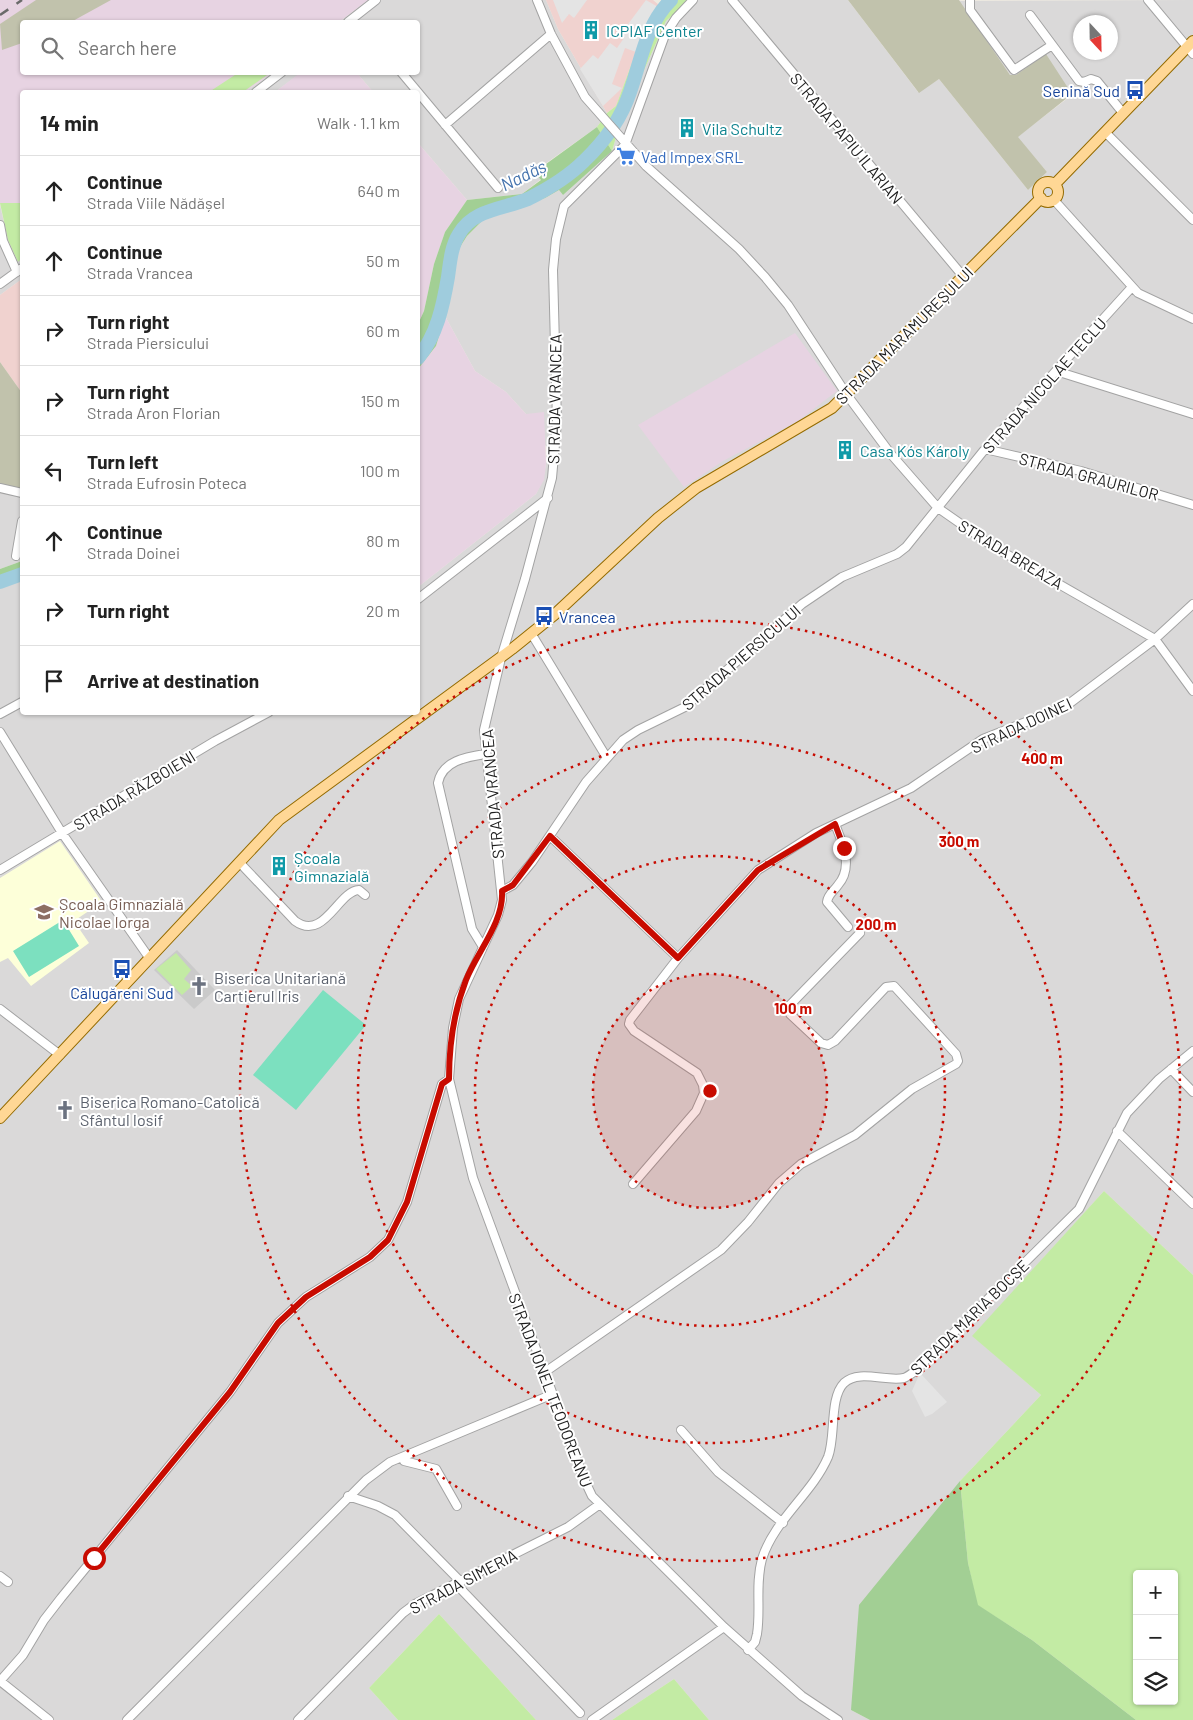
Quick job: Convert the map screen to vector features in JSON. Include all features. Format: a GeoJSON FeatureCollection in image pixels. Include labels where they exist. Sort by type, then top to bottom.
{"type":"FeatureCollection","features":[{"type":"Feature","properties":{"kind":"main road","name":"STRADA MARAMUREȘULUI"},"geometry":{"type":"LineString","coordinates":[[0,1118],[279,820],[301,802],[501,658],[508,647],[531,633],[658,518],[696,488],[816,419],[847,395],[962,275],[1040,198],[1039,189],[1042,184],[1049,182],[1055,184],[1191,47]]}},
{"type":"Feature","properties":{"kind":"main road"},"geometry":{"type":"LineString","coordinates":[[1040,198],[1046,202],[1054,200],[1058,193],[1055,184]]}},
{"type":"Feature","properties":{"kind":"street"},"geometry":{"type":"LineString","coordinates":[[355,20],[376,0]]}},
{"type":"Feature","properties":{"kind":"street","name":"STRADA BREAZA"},"geometry":{"type":"LineString","coordinates":[[537,0],[551,34],[584,96],[623,142],[739,250],[765,277],[788,305],[847,395],[890,453],[938,508],[994,546],[1155,639],[1193,691]]}},
{"type":"Feature","properties":{"kind":"street","name":"STRADA VRANCEA"},"geometry":{"type":"LineString","coordinates":[[508,647],[548,498],[555,458],[557,422],[553,270],[560,219],[564,206],[623,142],[665,35],[676,18],[693,0]]}},
{"type":"Feature","properties":{"kind":"street","name":"STRADA PAPIU ILARIAN"},"geometry":{"type":"LineString","coordinates":[[732,0],[962,275]]}},
{"type":"Feature","properties":{"kind":"street"},"geometry":{"type":"LineString","coordinates":[[970,0],[970,10],[1014,70],[1052,45]]}},
{"type":"Feature","properties":{"kind":"street"},"geometry":{"type":"LineString","coordinates":[[1148,0],[1191,47]]}},
{"type":"Feature","properties":{"kind":"street"},"geometry":{"type":"LineString","coordinates":[[1030,15],[1079,81],[1084,82],[1091,79],[1097,81],[1123,114]]}},
{"type":"Feature","properties":{"kind":"street"},"geometry":{"type":"LineString","coordinates":[[445,125],[551,34]]}},
{"type":"Feature","properties":{"kind":"street"},"geometry":{"type":"LineString","coordinates":[[259,90],[278,75]]}},
{"type":"Feature","properties":{"kind":"street"},"geometry":{"type":"LineString","coordinates":[[403,75],[416,90]]}},
{"type":"Feature","properties":{"kind":"street"},"geometry":{"type":"LineString","coordinates":[[420,95],[498,188]]}},
{"type":"Feature","properties":{"kind":"street"},"geometry":{"type":"LineString","coordinates":[[1105,132],[1193,220]]}},
{"type":"Feature","properties":{"kind":"street"},"geometry":{"type":"LineString","coordinates":[[1054,200],[1091,238],[1132,287],[1148,299],[1193,319]]}},
{"type":"Feature","properties":{"kind":"street"},"geometry":{"type":"LineString","coordinates":[[0,225],[3,241],[20,270],[0,284]]}},
{"type":"Feature","properties":{"kind":"street","name":"STRADA NICOLAE TECLU"},"geometry":{"type":"LineString","coordinates":[[938,508],[985,449],[1132,287]]}},
{"type":"Feature","properties":{"kind":"street"},"geometry":{"type":"LineString","coordinates":[[1056,371],[1193,414]]}},
{"type":"Feature","properties":{"kind":"street","name":"STRADA GRAURILOR"},"geometry":{"type":"LineString","coordinates":[[985,449],[1081,471],[1193,505]]}},
{"type":"Feature","properties":{"kind":"street"},"geometry":{"type":"LineString","coordinates":[[0,488],[20,493]]}},
{"type":"Feature","properties":{"kind":"street"},"geometry":{"type":"LineString","coordinates":[[420,597],[548,498]]}},
{"type":"Feature","properties":{"kind":"street","name":"STRADA PIERSICULUI"},"geometry":{"type":"LineString","coordinates":[[502,891],[513,885],[550,836],[586,782],[632,733],[677,712],[693,701],[802,604],[842,577],[891,557],[906,547],[938,508]]}},
{"type":"Feature","properties":{"kind":"street"},"geometry":{"type":"LineString","coordinates":[[16,556],[20,533]]}},
{"type":"Feature","properties":{"kind":"street","name":"STRADA DOINEI"},"geometry":{"type":"LineString","coordinates":[[633,1184],[696,1111],[704,1093],[703,1085],[697,1073],[641,1036],[629,1024],[632,1017],[678,958],[758,870],[835,824],[911,788],[988,737],[1066,706],[1155,639],[1193,604]]}},
{"type":"Feature","properties":{"kind":"street"},"geometry":{"type":"LineString","coordinates":[[531,633],[607,758]]}},
{"type":"Feature","properties":{"kind":"street"},"geometry":{"type":"LineString","coordinates":[[491,664],[508,647]]}},
{"type":"Feature","properties":{"kind":"street","name":"STRADA VRANCEA"},"geometry":{"type":"LineString","coordinates":[[449,1079],[453,1028],[459,999],[501,908],[502,891],[485,754],[485,719],[501,658]]}},
{"type":"Feature","properties":{"kind":"street"},"geometry":{"type":"LineString","coordinates":[[0,714],[20,703]]}},
{"type":"Feature","properties":{"kind":"street","name":"STRADA RĂZBOIENI"},"geometry":{"type":"LineString","coordinates":[[0,870],[215,741],[263,715]]}},
{"type":"Feature","properties":{"kind":"street"},"geometry":{"type":"LineString","coordinates":[[0,732],[62,833],[150,959]]}},
{"type":"Feature","properties":{"kind":"street"},"geometry":{"type":"LineString","coordinates":[[483,947],[472,928],[438,783],[441,774],[455,762],[485,754]]}},
{"type":"Feature","properties":{"kind":"street"},"geometry":{"type":"LineString","coordinates":[[835,824],[844,848],[845,866],[843,879],[829,894],[827,902],[848,927]]}},
{"type":"Feature","properties":{"kind":"street"},"geometry":{"type":"LineString","coordinates":[[550,836],[678,958]]}},
{"type":"Feature","properties":{"kind":"street"},"geometry":{"type":"LineString","coordinates":[[238,862],[295,921],[304,926],[315,924],[328,917],[353,892],[359,890],[365,895]]}},
{"type":"Feature","properties":{"kind":"street"},"geometry":{"type":"LineString","coordinates":[[545,1372],[721,1250],[748,1222],[779,1183],[801,1164],[855,1135],[912,1089],[956,1064],[958,1061],[956,1054],[894,986],[886,987],[828,1045],[822,1043],[790,1014],[790,1005],[860,933]]}},
{"type":"Feature","properties":{"kind":"street"},"geometry":{"type":"LineString","coordinates":[[0,1009],[60,1055]]}},
{"type":"Feature","properties":{"kind":"street","name":"STRADA MARIA BOCȘE"},"geometry":{"type":"LineString","coordinates":[[748,1650],[755,1642],[757,1634],[758,1575],[763,1556],[783,1523],[815,1482],[829,1454],[837,1397],[844,1384],[854,1378],[904,1378],[914,1372],[1079,1209],[1116,1131],[1138,1100],[1193,1051]]}},
{"type":"Feature","properties":{"kind":"street"},"geometry":{"type":"LineString","coordinates":[[1171,1069],[1193,1092]]}},
{"type":"Feature","properties":{"kind":"street"},"geometry":{"type":"LineString","coordinates":[[49,1720],[0,1681],[23,1655],[44,1620],[61,1598],[230,1392],[278,1323],[306,1297],[370,1257],[388,1240],[407,1202],[442,1084],[449,1079]]}},
{"type":"Feature","properties":{"kind":"street","name":"STRADA IONEL TEODOREANU"},"geometry":{"type":"LineString","coordinates":[[449,1079],[473,1178],[584,1479],[592,1496],[748,1650],[825,1717],[838,1720]]}},
{"type":"Feature","properties":{"kind":"street"},"geometry":{"type":"LineString","coordinates":[[1116,1131],[1193,1204]]}},
{"type":"Feature","properties":{"kind":"street"},"geometry":{"type":"LineString","coordinates":[[127,1720],[348,1496],[378,1470],[553,1394]]}},
{"type":"Feature","properties":{"kind":"street"},"geometry":{"type":"LineString","coordinates":[[681,1430],[718,1472],[783,1523]]}},
{"type":"Feature","properties":{"kind":"street"},"geometry":{"type":"LineString","coordinates":[[403,1458],[404,1461],[436,1469],[457,1506]]}},
{"type":"Feature","properties":{"kind":"street"},"geometry":{"type":"LineString","coordinates":[[348,1496],[378,1506],[395,1515],[580,1713]]}},
{"type":"Feature","properties":{"kind":"street","name":"STRADA SIMERIA"},"geometry":{"type":"LineString","coordinates":[[298,1720],[415,1604],[568,1527],[600,1504]]}},
{"type":"Feature","properties":{"kind":"street"},"geometry":{"type":"LineString","coordinates":[[0,1576],[8,1582]]}},
{"type":"Feature","properties":{"kind":"street"},"geometry":{"type":"LineString","coordinates":[[592,1720],[724,1628]]}},
{"type":"Feature","properties":{"kind":"shaded area"},"geometry":{"type":"Polygon","coordinates":[[[0,0],[368,0],[342,20],[20,20],[20,75],[269,75],[248,90],[20,90],[20,203],[0,203],[0,0]]]}},
{"type":"Feature","properties":{"kind":"shaded area"},"geometry":{"type":"Polygon","coordinates":[[[36,0],[111,0],[75,20],[20,20],[20,44],[2,50],[0,24],[36,0]]]}},
{"type":"Feature","properties":{"kind":"shaded area"},"geometry":{"type":"Polygon","coordinates":[[[368,0],[546,0],[558,29],[607,113],[597,127],[535,171],[541,179],[522,194],[467,200],[420,145],[420,90],[371,90],[359,75],[420,75],[420,20],[342,20],[368,0]]]}},
{"type":"Feature","properties":{"kind":"shaded area"},"geometry":{"type":"Polygon","coordinates":[[[546,0],[653,0],[659,5],[639,44],[616,106],[607,113],[558,29],[546,0]]]}},
{"type":"Feature","properties":{"kind":"shaded area"},"geometry":{"type":"Polygon","coordinates":[[[553,0],[587,0],[574,18],[569,14],[562,23],[553,0]]]}},
{"type":"Feature","properties":{"kind":"shaded area"},"geometry":{"type":"Polygon","coordinates":[[[646,0],[658,7],[636,52],[625,48],[612,84],[622,88],[603,106],[580,69],[593,55],[598,59],[610,43],[617,48],[624,38],[620,35],[646,0]]]}},
{"type":"Feature","properties":{"kind":"shaded area"},"geometry":{"type":"Polygon","coordinates":[[[690,0],[848,0],[918,92],[939,79],[1028,190],[1047,172],[1017,137],[1072,95],[1010,75],[958,1],[1193,0],[1193,1275],[1104,1191],[973,1336],[1041,1395],[960,1481],[851,1710],[870,1720],[709,1720],[674,1679],[612,1720],[536,1720],[439,1614],[369,1688],[398,1720],[0,1720],[0,587],[20,580],[20,715],[420,715],[420,585],[536,494],[543,480],[546,464],[547,448],[526,414],[506,392],[475,371],[445,316],[455,255],[467,236],[483,220],[545,198],[559,190],[563,195],[612,151],[620,124],[666,21],[690,0]]]}},
{"type":"Feature","properties":{"kind":"shaded area"},"geometry":{"type":"Polygon","coordinates":[[[848,0],[959,0],[1010,75],[1016,75],[1046,54],[1072,94],[1018,137],[1047,172],[1028,190],[939,79],[919,93],[848,0]]]}},
{"type":"Feature","properties":{"kind":"shaded area"},"geometry":{"type":"Polygon","coordinates":[[[269,75],[298,75],[278,90],[248,90],[269,75]]]}},
{"type":"Feature","properties":{"kind":"shaded area"},"geometry":{"type":"Polygon","coordinates":[[[297,75],[359,75],[371,90],[278,90],[297,75]]]}},
{"type":"Feature","properties":{"kind":"shaded area"},"geometry":{"type":"Polygon","coordinates":[[[420,145],[467,200],[445,232],[434,264],[424,311],[420,320],[420,145]]]}},
{"type":"Feature","properties":{"kind":"shaded area"},"geometry":{"type":"Polygon","coordinates":[[[0,205],[8,240],[17,262],[20,260],[20,280],[0,295],[0,205]]]}},
{"type":"Feature","properties":{"kind":"shaded area"},"geometry":{"type":"Polygon","coordinates":[[[20,280],[20,390],[0,362],[0,295],[20,280]]]}},
{"type":"Feature","properties":{"kind":"shaded area"},"geometry":{"type":"Polygon","coordinates":[[[445,316],[475,371],[506,392],[526,414],[544,412],[546,464],[544,480],[536,494],[420,585],[420,366],[436,346],[445,316]]]}},
{"type":"Feature","properties":{"kind":"shaded area"},"geometry":{"type":"Polygon","coordinates":[[[795,333],[837,391],[798,421],[723,461],[684,487],[638,425],[795,333]]]}},
{"type":"Feature","properties":{"kind":"shaded area"},"geometry":{"type":"Polygon","coordinates":[[[0,362],[20,390],[20,489],[0,484],[0,362]]]}},
{"type":"Feature","properties":{"kind":"shaded area"},"geometry":{"type":"Polygon","coordinates":[[[0,484],[20,489],[20,562],[0,569],[0,484]]]}},
{"type":"Feature","properties":{"kind":"shaded area","name":"Școala Gimnazială Nicolae Iorga"},"geometry":{"type":"Polygon","coordinates":[[[60,841],[102,902],[74,921],[89,943],[31,986],[8,958],[0,962],[0,878],[60,841]]]}},
{"type":"Feature","properties":{"kind":"shaded area"},"geometry":{"type":"Polygon","coordinates":[[[177,950],[215,990],[194,1009],[154,970],[177,950]]]}},
{"type":"Feature","properties":{"kind":"shaded area"},"geometry":{"type":"Polygon","coordinates":[[[920,1373],[947,1402],[925,1417],[912,1391],[920,1373]]]}},
{"type":"Feature","properties":{"kind":"green space"},"geometry":{"type":"Polygon","coordinates":[[[663,0],[690,0],[666,21],[620,124],[612,151],[597,127],[607,113],[616,106],[639,44],[663,0]]]}},
{"type":"Feature","properties":{"kind":"green space"},"geometry":{"type":"Polygon","coordinates":[[[235,75],[267,75],[246,90],[212,90],[235,75]]]}},
{"type":"Feature","properties":{"kind":"green space"},"geometry":{"type":"Polygon","coordinates":[[[597,127],[612,151],[563,195],[559,190],[545,198],[483,220],[467,236],[455,255],[445,316],[436,346],[420,366],[420,320],[424,311],[434,264],[445,232],[467,200],[522,194],[541,180],[535,172],[597,127]]]}},
{"type":"Feature","properties":{"kind":"green space"},"geometry":{"type":"Polygon","coordinates":[[[0,203],[20,203],[20,260],[18,262],[8,240],[0,203]]]}},
{"type":"Feature","properties":{"kind":"green space"},"geometry":{"type":"Polygon","coordinates":[[[20,562],[20,580],[0,587],[0,569],[20,562]]]}},
{"type":"Feature","properties":{"kind":"green space"},"geometry":{"type":"Polygon","coordinates":[[[63,920],[79,946],[29,977],[13,951],[63,920]]]}},
{"type":"Feature","properties":{"kind":"green space"},"geometry":{"type":"Polygon","coordinates":[[[176,953],[191,970],[184,979],[192,986],[182,995],[156,969],[176,953]]]}},
{"type":"Feature","properties":{"kind":"green space"},"geometry":{"type":"Polygon","coordinates":[[[323,990],[366,1025],[296,1110],[253,1075],[323,990]]]}},
{"type":"Feature","properties":{"kind":"green space"},"geometry":{"type":"Polygon","coordinates":[[[1104,1191],[1193,1275],[1193,1720],[1136,1720],[1032,1640],[977,1605],[968,1563],[960,1481],[1041,1395],[972,1336],[1104,1191]]]}},
{"type":"Feature","properties":{"kind":"green space"},"geometry":{"type":"Polygon","coordinates":[[[960,1481],[968,1563],[978,1605],[1032,1640],[1136,1720],[870,1720],[851,1710],[859,1605],[960,1481]]]}},
{"type":"Feature","properties":{"kind":"green space"},"geometry":{"type":"Polygon","coordinates":[[[439,1614],[536,1720],[398,1720],[369,1688],[439,1614]]]}},
{"type":"Feature","properties":{"kind":"green space"},"geometry":{"type":"Polygon","coordinates":[[[674,1679],[709,1720],[612,1720],[674,1679]]]}},
{"type":"Feature","properties":{"kind":"waterway","name":"Nadăș"},"geometry":{"type":"LineString","coordinates":[[420,355],[435,330],[444,299],[453,250],[459,234],[472,219],[528,199],[543,191],[578,167],[591,154],[611,130],[622,112],[650,31],[671,0]]}},
{"type":"Feature","properties":{"kind":"waterway","name":"Nadăș"},"geometry":{"type":"LineString","coordinates":[[0,582],[20,575]]}},
{"type":"Feature","properties":{"kind":"railway"},"geometry":{"type":"LineString","coordinates":[[0,15],[22,0]]}},
{"type":"Feature","properties":{"kind":"place","name":"ICPIAF Center"},"geometry":{"type":"Point","coordinates":[591,30]}},
{"type":"Feature","properties":{"kind":"place","name":"Senină Sud"},"geometry":{"type":"Point","coordinates":[1135,90]}},
{"type":"Feature","properties":{"kind":"place","name":"Vila Schultz"},"geometry":{"type":"Point","coordinates":[687,128]}},
{"type":"Feature","properties":{"kind":"place","name":"Vad Impex SRL"},"geometry":{"type":"Point","coordinates":[626,156]}},
{"type":"Feature","properties":{"kind":"place","name":"Casa Kós Károly"},"geometry":{"type":"Point","coordinates":[845,450]}},
{"type":"Feature","properties":{"kind":"place","name":"Vrancea"},"geometry":{"type":"Point","coordinates":[544,616]}},
{"type":"Feature","properties":{"kind":"place","name":"Școala Gimnazială"},"geometry":{"type":"Point","coordinates":[279,866]}},
{"type":"Feature","properties":{"kind":"place","name":"Școala Gimnazială Nicolae Iorga"},"geometry":{"type":"Point","coordinates":[44,912]}},
{"type":"Feature","properties":{"kind":"place","name":"Călugăreni Sud"},"geometry":{"type":"Point","coordinates":[122,969]}},
{"type":"Feature","properties":{"kind":"place","name":"Biserica Unitariană Cartierul Iris"},"geometry":{"type":"Point","coordinates":[199,986]}},
{"type":"Feature","properties":{"kind":"place","name":"Biserica Romano-Catolică Sfântul Iosif"},"geometry":{"type":"Point","coordinates":[65,1110]}},
{"type":"Feature","properties":{"kind":"route"},"geometry":{"type":"LineString","coordinates":[[94,1558],[230,1392],[278,1323],[312,1292],[370,1257],[388,1240],[407,1202],[442,1084],[449,1079],[453,1028],[459,999],[467,977],[501,908],[502,891],[511,888],[550,836],[678,958],[744,883],[758,870],[816,833],[835,824],[844,848]]}}]}
